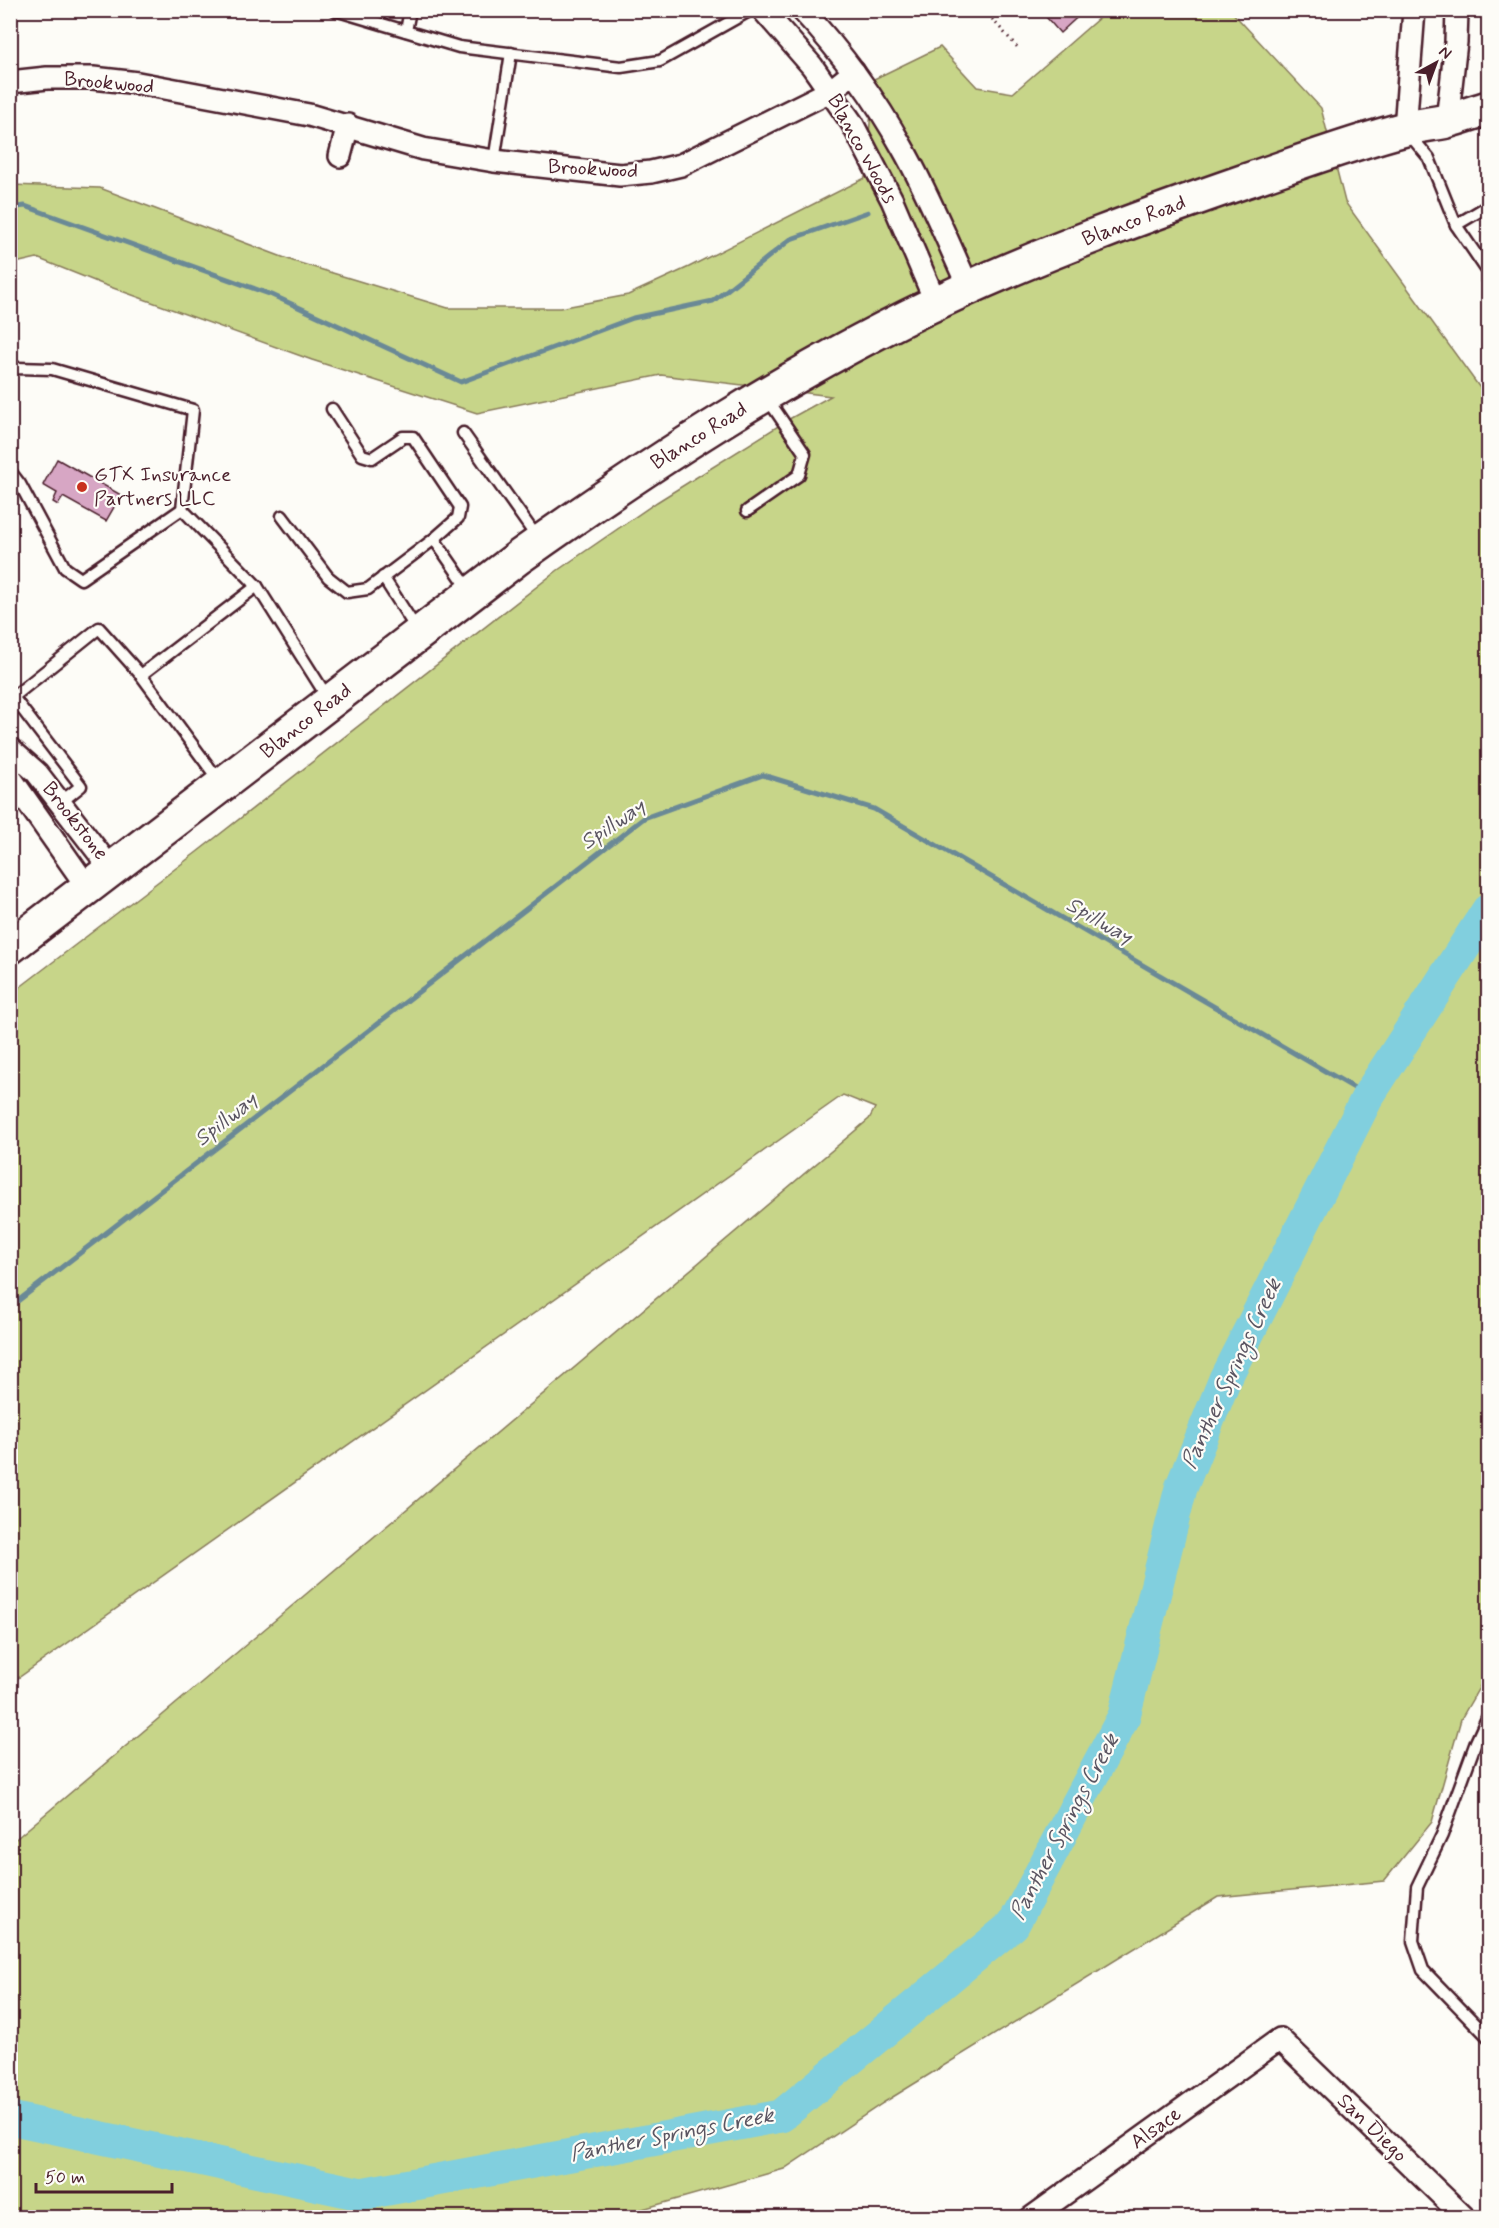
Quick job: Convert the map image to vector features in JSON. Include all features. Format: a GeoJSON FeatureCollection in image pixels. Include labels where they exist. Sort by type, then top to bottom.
{"type":"FeatureCollection","features":[{"type":"Feature","properties":{"kind":"main road","name":"Blanco Road"},"geometry":{"type":"LineString","coordinates":[[10,947],[540,542],[604,496],[804,372],[936,303],[1084,239],[1169,207],[1405,129],[1447,121],[1488,108]]}},
{"type":"Feature","properties":{"kind":"street","name":"Blanco Woods"},"geometry":{"type":"LineString","coordinates":[[762,10],[812,66],[852,123],[892,200],[936,303]]}},
{"type":"Feature","properties":{"kind":"street","name":"Blanco Woods"},"geometry":{"type":"LineString","coordinates":[[802,10],[825,34],[878,106],[903,148],[969,288]]}},
{"type":"Feature","properties":{"kind":"street"},"geometry":{"type":"LineString","coordinates":[[1405,129],[1414,10]]}},
{"type":"Feature","properties":{"kind":"street"},"geometry":{"type":"LineString","coordinates":[[1447,121],[1456,42],[1457,10]]}},
{"type":"Feature","properties":{"kind":"street","name":"Brookwood"},"geometry":{"type":"LineString","coordinates":[[10,82],[47,78],[93,78],[138,83],[309,115],[423,149],[494,161],[620,175],[651,172],[681,165],[830,92],[854,72]]}},
{"type":"Feature","properties":{"kind":"street"},"geometry":{"type":"LineString","coordinates":[[340,156],[348,126]]}},
{"type":"Feature","properties":{"kind":"street","name":"Brookstone"},"geometry":{"type":"LineString","coordinates":[[10,749],[37,773],[60,803],[100,879]]}},
{"type":"Feature","properties":{"kind":"street","name":"Brookstone"},"geometry":{"type":"LineString","coordinates":[[10,777],[100,879]]}},
{"type":"Feature","properties":{"kind":"street","name":"Alsace"},"geometry":{"type":"LineString","coordinates":[[1031,2217],[1280,2039]]}},
{"type":"Feature","properties":{"kind":"street","name":"San Diego"},"geometry":{"type":"LineString","coordinates":[[1280,2039],[1465,2217]]}},
{"type":"Feature","properties":{"kind":"lane"},"geometry":{"type":"LineString","coordinates":[[335,10],[459,47],[621,67],[660,61],[751,10]]}},
{"type":"Feature","properties":{"kind":"lane"},"geometry":{"type":"LineString","coordinates":[[406,31],[410,10]]}},
{"type":"Feature","properties":{"kind":"lane"},"geometry":{"type":"LineString","coordinates":[[494,161],[511,53]]}},
{"type":"Feature","properties":{"kind":"lane"},"geometry":{"type":"LineString","coordinates":[[1405,129],[1429,158],[1456,225],[1488,272],[1488,281]]}},
{"type":"Feature","properties":{"kind":"lane"},"geometry":{"type":"LineString","coordinates":[[1456,225],[1488,206]]}},
{"type":"Feature","properties":{"kind":"lane"},"geometry":{"type":"LineString","coordinates":[[10,370],[17,368],[52,369],[193,410],[182,509],[81,579],[65,568],[20,484],[10,471]]}},
{"type":"Feature","properties":{"kind":"lane"},"geometry":{"type":"LineString","coordinates":[[747,511],[799,475],[805,454],[765,395]]}},
{"type":"Feature","properties":{"kind":"lane"},"geometry":{"type":"LineString","coordinates":[[282,516],[328,577],[347,592],[368,589],[459,518],[460,507],[414,437],[404,437],[372,458],[362,455],[332,409]]}},
{"type":"Feature","properties":{"kind":"lane"},"geometry":{"type":"LineString","coordinates":[[463,433],[540,542]]}},
{"type":"Feature","properties":{"kind":"lane"},"geometry":{"type":"LineString","coordinates":[[182,509],[257,586],[330,702]]}},
{"type":"Feature","properties":{"kind":"lane"},"geometry":{"type":"LineString","coordinates":[[434,539],[471,594]]}},
{"type":"Feature","properties":{"kind":"lane"},"geometry":{"type":"LineString","coordinates":[[383,578],[419,634]]}},
{"type":"Feature","properties":{"kind":"lane"},"geometry":{"type":"LineString","coordinates":[[141,675],[257,586]]}},
{"type":"Feature","properties":{"kind":"lane"},"geometry":{"type":"LineString","coordinates":[[60,803],[81,786],[13,697],[99,628],[141,675],[223,785]]}},
{"type":"Feature","properties":{"kind":"lane"},"geometry":{"type":"LineString","coordinates":[[1488,1716],[1476,1742],[1442,1835],[1417,1887],[1413,1941],[1423,1970],[1488,2037]]}},
{"type":"Feature","properties":{"kind":"path"},"geometry":{"type":"LineString","coordinates":[[984,10],[1019,49]]}},
{"type":"Feature","properties":{"kind":"green space"},"geometry":{"type":"Polygon","coordinates":[[[1107,11],[1231,11],[1321,108],[1345,202],[1488,399],[1488,1672],[1461,1719],[1432,1822],[1384,1881],[1218,1897],[883,2103],[784,2169],[614,2217],[11,2217],[11,1843],[869,1119],[875,1108],[843,1095],[11,1683],[11,994],[558,570],[657,502],[791,418],[831,396],[661,375],[477,413],[312,360],[37,258],[11,264],[11,185],[100,188],[293,261],[448,308],[560,308],[628,295],[689,267],[865,178],[874,79],[940,47],[977,87],[1013,93],[1107,11]]]}},
{"type":"Feature","properties":{"kind":"building"},"geometry":{"type":"Polygon","coordinates":[[[1040,10],[1085,10],[1060,33],[1040,10]]]}},
{"type":"Feature","properties":{"kind":"building"},"geometry":{"type":"Polygon","coordinates":[[[57,459],[121,495],[106,521],[63,497],[58,505],[53,502],[57,493],[43,485],[57,459]]]}},
{"type":"Feature","properties":{"kind":"waterway"},"geometry":{"type":"LineString","coordinates":[[10,208],[25,206],[272,295],[461,382],[633,318],[713,301],[791,239],[868,212]]}},
{"type":"Feature","properties":{"kind":"waterway","name":"Spillway"},"geometry":{"type":"LineString","coordinates":[[10,1307],[644,818],[763,775],[874,809],[1368,1096]]}},
{"type":"Feature","properties":{"kind":"waterway","name":"Panther Springs Creek"},"geometry":{"type":"LineString","coordinates":[[10,2118],[361,2194],[781,2116],[1013,1925],[1124,1716],[1181,1488],[1225,1379],[1368,1096],[1488,910]]}},
{"type":"Feature","properties":{"kind":"place","name":"GTX Insurance Partners LLC"},"geometry":{"type":"Point","coordinates":[82,487]}}]}
